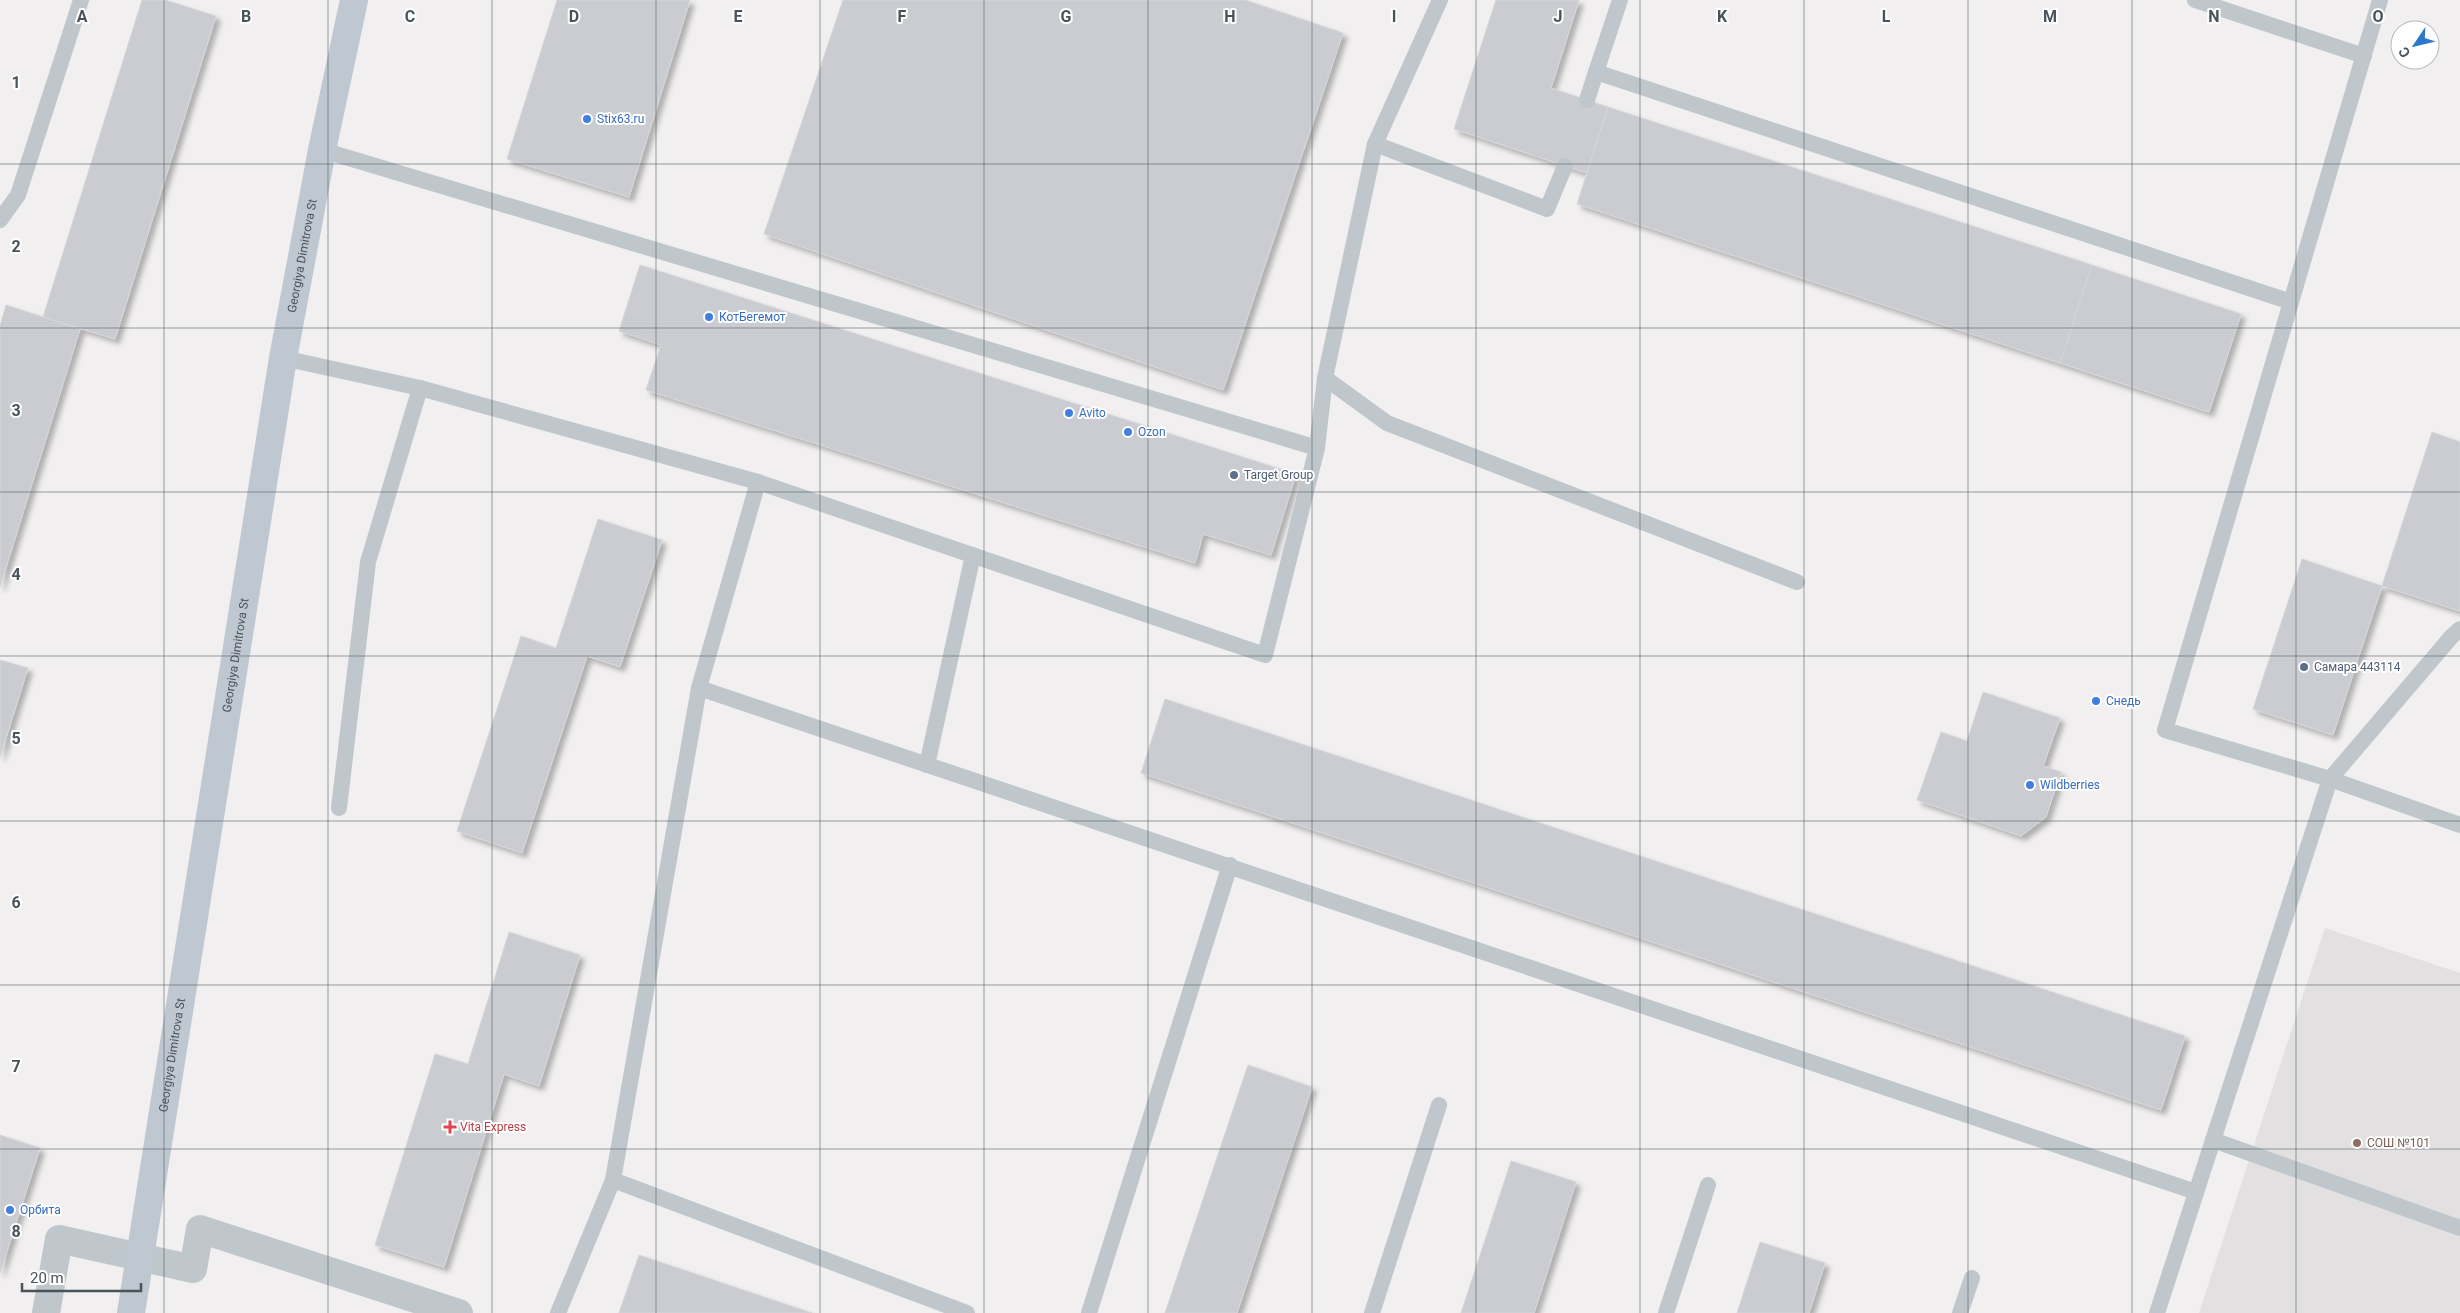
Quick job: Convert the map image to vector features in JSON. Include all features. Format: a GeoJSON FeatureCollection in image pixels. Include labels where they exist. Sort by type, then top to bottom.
{"type":"FeatureCollection","features":[{"type":"Feature","properties":{"kind":"main road","name":"Georgiya Dimitrova St"},"geometry":{"type":"LineString","coordinates":[[131,1313],[282,358],[349,1]]}},
{"type":"Feature","properties":{"kind":"street"},"geometry":{"type":"LineString","coordinates":[[46,1313],[59,1239],[193,1269],[200,1230],[459,1313]]}},
{"type":"Feature","properties":{"kind":"lane"},"geometry":{"type":"LineString","coordinates":[[0,220],[18,195],[81,0]]}},
{"type":"Feature","properties":{"kind":"lane"},"geometry":{"type":"LineString","coordinates":[[282,358],[420,388],[758,482],[1265,655],[1318,448],[1325,378],[1375,144],[1438,0]]}},
{"type":"Feature","properties":{"kind":"lane"},"geometry":{"type":"LineString","coordinates":[[1587,100],[1620,0]]}},
{"type":"Feature","properties":{"kind":"lane"},"geometry":{"type":"LineString","coordinates":[[2195,0],[2364,56]]}},
{"type":"Feature","properties":{"kind":"lane"},"geometry":{"type":"LineString","coordinates":[[2380,0],[2165,730],[2330,779],[2460,825]]}},
{"type":"Feature","properties":{"kind":"lane"},"geometry":{"type":"LineString","coordinates":[[1596,72],[2291,302]]}},
{"type":"Feature","properties":{"kind":"lane"},"geometry":{"type":"LineString","coordinates":[[1375,144],[1547,208],[1565,166]]}},
{"type":"Feature","properties":{"kind":"lane"},"geometry":{"type":"LineString","coordinates":[[322,150],[1318,448]]}},
{"type":"Feature","properties":{"kind":"lane"},"geometry":{"type":"LineString","coordinates":[[1325,378],[1387,422],[1797,582]]}},
{"type":"Feature","properties":{"kind":"lane"},"geometry":{"type":"LineString","coordinates":[[339,808],[368,562],[420,388]]}},
{"type":"Feature","properties":{"kind":"lane"},"geometry":{"type":"LineString","coordinates":[[558,1313],[613,1180],[699,688],[758,482]]}},
{"type":"Feature","properties":{"kind":"lane"},"geometry":{"type":"LineString","coordinates":[[927,765],[973,555]]}},
{"type":"Feature","properties":{"kind":"lane"},"geometry":{"type":"LineString","coordinates":[[2157,1313],[2330,779],[2457,635]]}},
{"type":"Feature","properties":{"kind":"lane"},"geometry":{"type":"LineString","coordinates":[[699,688],[1230,865],[2196,1192]]}},
{"type":"Feature","properties":{"kind":"lane"},"geometry":{"type":"LineString","coordinates":[[1088,1313],[1230,865]]}},
{"type":"Feature","properties":{"kind":"lane"},"geometry":{"type":"LineString","coordinates":[[1372,1313],[1439,1105]]}},
{"type":"Feature","properties":{"kind":"lane"},"geometry":{"type":"LineString","coordinates":[[2213,1140],[2460,1228]]}},
{"type":"Feature","properties":{"kind":"lane"},"geometry":{"type":"LineString","coordinates":[[613,1180],[967,1313]]}},
{"type":"Feature","properties":{"kind":"lane"},"geometry":{"type":"LineString","coordinates":[[1666,1313],[1708,1185]]}},
{"type":"Feature","properties":{"kind":"lane"},"geometry":{"type":"LineString","coordinates":[[1960,1313],[1972,1278]]}},
{"type":"Feature","properties":{"kind":"shaded area","name":"СОШ №101"},"geometry":{"type":"Polygon","coordinates":[[[2325,928],[2460,973],[2460,1313],[2199,1313],[2325,928]]]}},
{"type":"Feature","properties":{"kind":"building"},"geometry":{"type":"Polygon","coordinates":[[[142,0],[165,0],[216,16],[115,339],[43,317],[142,0]]]}},
{"type":"Feature","properties":{"kind":"building"},"geometry":{"type":"Polygon","coordinates":[[[557,0],[690,0],[629,197],[507,159],[557,0]]]}},
{"type":"Feature","properties":{"kind":"building"},"geometry":{"type":"Polygon","coordinates":[[[843,0],[1245,0],[1343,33],[1223,390],[764,234],[843,0]]]}},
{"type":"Feature","properties":{"kind":"building"},"geometry":{"type":"Polygon","coordinates":[[[1496,0],[1579,0],[1551,88],[1608,107],[1587,173],[1454,129],[1496,0]]]}},
{"type":"Feature","properties":{"kind":"building"},"geometry":{"type":"Polygon","coordinates":[[[1608,107],[2092,265],[2060,363],[1577,204],[1608,107]]]}},
{"type":"Feature","properties":{"kind":"building"},"geometry":{"type":"Polygon","coordinates":[[[640,265],[1296,474],[1271,555],[1203,534],[1195,563],[646,390],[661,345],[619,331],[640,265]]]}},
{"type":"Feature","properties":{"kind":"building"},"geometry":{"type":"Polygon","coordinates":[[[2092,265],[2241,314],[2209,412],[2060,363],[2092,265]]]}},
{"type":"Feature","properties":{"kind":"building"},"geometry":{"type":"Polygon","coordinates":[[[6,305],[80,329],[0,587],[0,326],[6,305]]]}},
{"type":"Feature","properties":{"kind":"building"},"geometry":{"type":"Polygon","coordinates":[[[2432,432],[2460,442],[2460,611],[2382,586],[2432,432]]]}},
{"type":"Feature","properties":{"kind":"building"},"geometry":{"type":"Polygon","coordinates":[[[598,519],[662,540],[620,667],[587,656],[522,853],[457,831],[521,636],[556,648],[598,519]]]}},
{"type":"Feature","properties":{"kind":"building"},"geometry":{"type":"Polygon","coordinates":[[[2302,559],[2382,586],[2333,735],[2253,709],[2302,559]]]}},
{"type":"Feature","properties":{"kind":"building"},"geometry":{"type":"Polygon","coordinates":[[[0,660],[28,668],[0,757],[0,660]]]}},
{"type":"Feature","properties":{"kind":"building"},"geometry":{"type":"Polygon","coordinates":[[[1983,692],[2060,718],[2043,766],[2061,772],[2046,817],[2021,836],[1917,800],[1941,732],[1967,741],[1983,692]]]}},
{"type":"Feature","properties":{"kind":"building"},"geometry":{"type":"Polygon","coordinates":[[[1165,699],[2185,1036],[2161,1110],[1141,773],[1165,699]]]}},
{"type":"Feature","properties":{"kind":"building"},"geometry":{"type":"Polygon","coordinates":[[[509,932],[580,955],[539,1086],[504,1074],[444,1267],[375,1245],[435,1054],[468,1064],[509,932]]]}},
{"type":"Feature","properties":{"kind":"building"},"geometry":{"type":"Polygon","coordinates":[[[1248,1065],[1312,1087],[1237,1313],[1165,1313],[1248,1065]]]}},
{"type":"Feature","properties":{"kind":"building","name":"Орбита"},"geometry":{"type":"Polygon","coordinates":[[[0,1135],[40,1148],[0,1273],[0,1135]]]}},
{"type":"Feature","properties":{"kind":"building"},"geometry":{"type":"Polygon","coordinates":[[[1511,1161],[1576,1182],[1534,1313],[1461,1313],[1511,1161]]]}},
{"type":"Feature","properties":{"kind":"building"},"geometry":{"type":"Polygon","coordinates":[[[1760,1242],[1825,1263],[1809,1313],[1737,1313],[1760,1242]]]}},
{"type":"Feature","properties":{"kind":"building"},"geometry":{"type":"Polygon","coordinates":[[[639,1255],[812,1313],[619,1313],[639,1255]]]}},
{"type":"Feature","properties":{"kind":"place","name":"Stix63.ru"},"geometry":{"type":"Point","coordinates":[587,119]}},
{"type":"Feature","properties":{"kind":"place","name":"КотБегемот"},"geometry":{"type":"Point","coordinates":[709,317]}},
{"type":"Feature","properties":{"kind":"place","name":"Avito"},"geometry":{"type":"Point","coordinates":[1069,413]}},
{"type":"Feature","properties":{"kind":"place","name":"Ozon"},"geometry":{"type":"Point","coordinates":[1128,432]}},
{"type":"Feature","properties":{"kind":"place","name":"Target Group"},"geometry":{"type":"Point","coordinates":[1234,475]}},
{"type":"Feature","properties":{"kind":"place","name":"Самара 443114"},"geometry":{"type":"Point","coordinates":[2304,667]}},
{"type":"Feature","properties":{"kind":"place","name":"Снедь"},"geometry":{"type":"Point","coordinates":[2096,701]}},
{"type":"Feature","properties":{"kind":"place","name":"Wildberries"},"geometry":{"type":"Point","coordinates":[2030,785]}},
{"type":"Feature","properties":{"kind":"place","name":"Vita Express"},"geometry":{"type":"Point","coordinates":[450,1127]}},
{"type":"Feature","properties":{"kind":"place","name":"СОШ №101"},"geometry":{"type":"Point","coordinates":[2357,1143]}},
{"type":"Feature","properties":{"kind":"place","name":"Орбита"},"geometry":{"type":"Point","coordinates":[10,1210]}}]}
